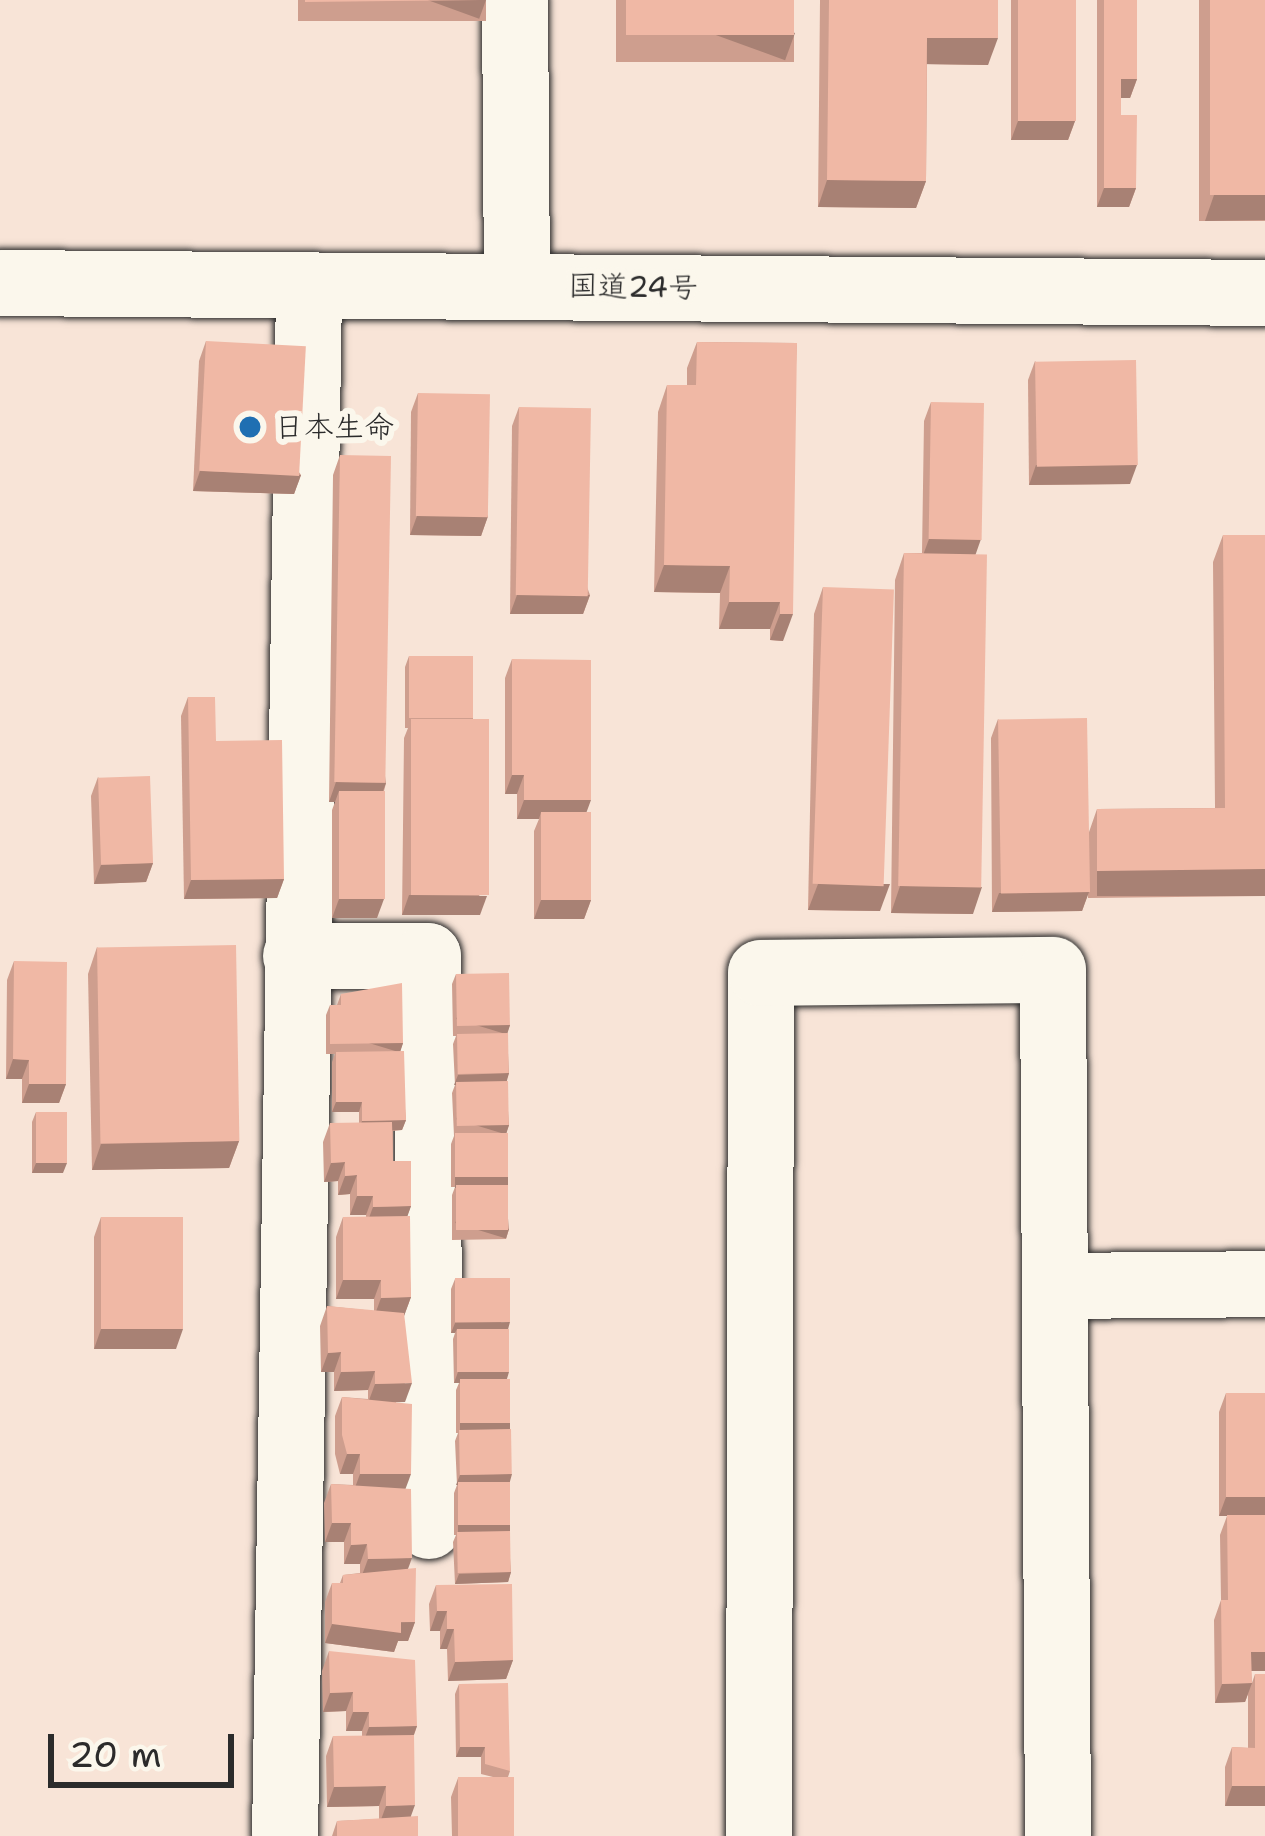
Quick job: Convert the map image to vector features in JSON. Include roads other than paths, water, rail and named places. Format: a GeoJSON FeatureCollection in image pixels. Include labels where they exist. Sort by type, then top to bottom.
{"type":"FeatureCollection","features":[{"type":"Feature","properties":{"kind":"main road"},"geometry":{"type":"LineString","coordinates":[[514,0],[517,286]]}},
{"type":"Feature","properties":{"kind":"main road","name":"国道24号"},"geometry":{"type":"LineString","coordinates":[[0,283],[1265,293]]}},
{"type":"Feature","properties":{"kind":"main road"},"geometry":{"type":"LineString","coordinates":[[286,1836],[296,956],[310,286]]}},
{"type":"Feature","properties":{"kind":"main road"},"geometry":{"type":"LineString","coordinates":[[296,956],[428,956],[429,1526]]}},
{"type":"Feature","properties":{"kind":"main road"},"geometry":{"type":"LineString","coordinates":[[759,1836],[761,973],[1053,970],[1058,1836]]}},
{"type":"Feature","properties":{"kind":"main road"},"geometry":{"type":"LineString","coordinates":[[1055,1286],[1265,1285]]}},
{"type":"Feature","properties":{"kind":"place","name":"日本生命"},"geometry":{"type":"Point","coordinates":[250,427]}}]}
